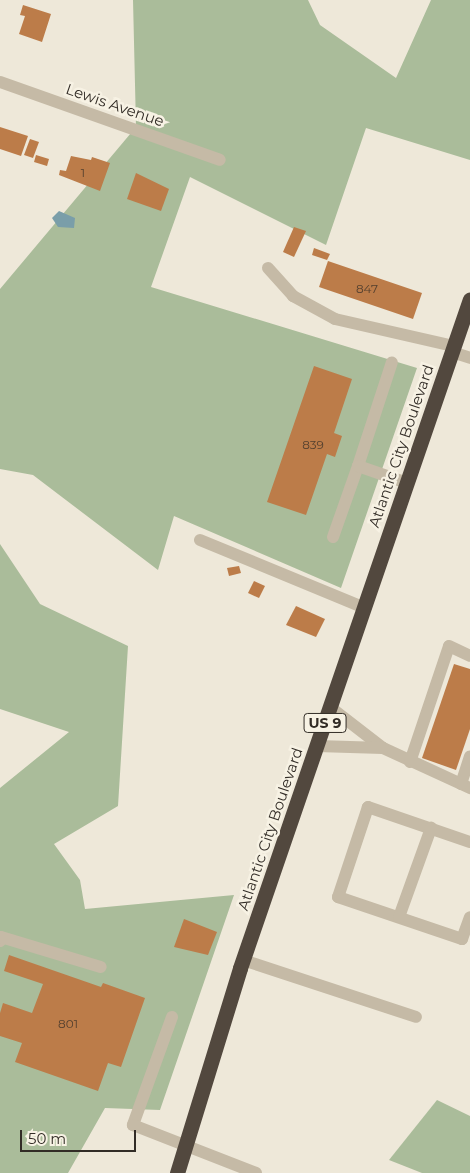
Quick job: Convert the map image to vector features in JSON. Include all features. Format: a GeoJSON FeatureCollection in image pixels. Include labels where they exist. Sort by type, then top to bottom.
{"type":"FeatureCollection","features":[{"type":"Feature","properties":{"kind":"highway","name":"Atlantic City Boulevard"},"geometry":{"type":"LineString","coordinates":[[177,1173],[243,960],[470,299]]}},
{"type":"Feature","properties":{"kind":"street","name":"Lewis Avenue"},"geometry":{"type":"LineString","coordinates":[[0,82],[220,160]]}},
{"type":"Feature","properties":{"kind":"street"},"geometry":{"type":"LineString","coordinates":[[268,268],[293,296],[335,319],[453,349],[470,358]]}},
{"type":"Feature","properties":{"kind":"street"},"geometry":{"type":"LineString","coordinates":[[333,537],[392,362]]}},
{"type":"Feature","properties":{"kind":"street"},"geometry":{"type":"LineString","coordinates":[[358,466],[407,483]]}},
{"type":"Feature","properties":{"kind":"street"},"geometry":{"type":"LineString","coordinates":[[200,540],[365,608]]}},
{"type":"Feature","properties":{"kind":"street"},"geometry":{"type":"LineString","coordinates":[[410,762],[450,646],[470,656]]}},
{"type":"Feature","properties":{"kind":"street"},"geometry":{"type":"LineString","coordinates":[[330,707],[383,748],[465,786],[470,756]]}},
{"type":"Feature","properties":{"kind":"street"},"geometry":{"type":"LineString","coordinates":[[317,746],[383,748]]}},
{"type":"Feature","properties":{"kind":"street"},"geometry":{"type":"LineString","coordinates":[[470,842],[368,807],[338,897],[462,938],[470,917]]}},
{"type":"Feature","properties":{"kind":"street"},"geometry":{"type":"LineString","coordinates":[[399,917],[431,828]]}},
{"type":"Feature","properties":{"kind":"street"},"geometry":{"type":"LineString","coordinates":[[0,941],[1,937],[101,968]]}},
{"type":"Feature","properties":{"kind":"street"},"geometry":{"type":"LineString","coordinates":[[243,960],[416,1017]]}},
{"type":"Feature","properties":{"kind":"street"},"geometry":{"type":"LineString","coordinates":[[172,1017],[133,1125],[186,1148],[256,1173]]}},
{"type":"Feature","properties":{"kind":"green space"},"geometry":{"type":"Polygon","coordinates":[[[133,0],[308,0],[320,25],[396,78],[431,0],[470,0],[470,160],[366,128],[326,245],[190,177],[151,287],[417,368],[341,588],[174,516],[158,570],[33,475],[0,469],[0,289],[136,127],[133,0]]]}},
{"type":"Feature","properties":{"kind":"green space"},"geometry":{"type":"Polygon","coordinates":[[[0,544],[40,604],[128,646],[118,806],[54,844],[80,880],[85,909],[234,895],[160,1110],[105,1108],[68,1173],[0,1173],[0,788],[69,732],[0,709],[0,544]]]}},
{"type":"Feature","properties":{"kind":"green space"},"geometry":{"type":"Polygon","coordinates":[[[437,1100],[470,1116],[470,1173],[422,1173],[389,1160],[437,1100]]]}},
{"type":"Feature","properties":{"kind":"water"},"geometry":{"type":"Polygon","coordinates":[[[59,211],[75,218],[74,228],[58,227],[52,218],[59,211]]]}},
{"type":"Feature","properties":{"kind":"building"},"geometry":{"type":"Polygon","coordinates":[[[23,5],[51,14],[42,42],[19,34],[25,16],[20,15],[23,5]]]}},
{"type":"Feature","properties":{"kind":"building"},"geometry":{"type":"Polygon","coordinates":[[[0,127],[28,136],[21,156],[0,149],[0,127]]]}},
{"type":"Feature","properties":{"kind":"building"},"geometry":{"type":"Polygon","coordinates":[[[30,139],[39,142],[33,158],[24,155],[30,139]]]}},
{"type":"Feature","properties":{"kind":"building"},"geometry":{"type":"Polygon","coordinates":[[[36,155],[49,159],[47,166],[34,162],[36,155]]]}},
{"type":"Feature","properties":{"kind":"building"},"geometry":{"type":"Polygon","coordinates":[[[71,156],[91,160],[92,157],[110,163],[100,191],[59,175],[60,170],[66,171],[71,156]]]}},
{"type":"Feature","properties":{"kind":"building"},"geometry":{"type":"Polygon","coordinates":[[[136,173],[169,189],[161,211],[127,199],[136,173]]]}},
{"type":"Feature","properties":{"kind":"building"},"geometry":{"type":"Polygon","coordinates":[[[294,227],[306,231],[294,257],[283,252],[294,227]]]}},
{"type":"Feature","properties":{"kind":"building"},"geometry":{"type":"Polygon","coordinates":[[[314,248],[330,254],[327,260],[312,255],[314,248]]]}},
{"type":"Feature","properties":{"kind":"building"},"geometry":{"type":"Polygon","coordinates":[[[328,261],[422,293],[413,319],[319,287],[328,261]]]}},
{"type":"Feature","properties":{"kind":"building"},"geometry":{"type":"Polygon","coordinates":[[[314,366],[352,379],[334,433],[342,436],[335,457],[327,454],[306,515],[267,502],[314,366]]]}},
{"type":"Feature","properties":{"kind":"building"},"geometry":{"type":"Polygon","coordinates":[[[239,566],[241,573],[229,576],[227,568],[239,566]]]}},
{"type":"Feature","properties":{"kind":"building"},"geometry":{"type":"Polygon","coordinates":[[[254,581],[265,586],[259,598],[248,593],[254,581]]]}},
{"type":"Feature","properties":{"kind":"building"},"geometry":{"type":"Polygon","coordinates":[[[296,606],[325,619],[316,637],[286,625],[296,606]]]}},
{"type":"Feature","properties":{"kind":"building"},"geometry":{"type":"Polygon","coordinates":[[[454,664],[470,669],[470,729],[456,770],[422,758],[454,664]]]}},
{"type":"Feature","properties":{"kind":"building"},"geometry":{"type":"Polygon","coordinates":[[[184,919],[217,932],[208,955],[174,947],[184,919]]]}},
{"type":"Feature","properties":{"kind":"building"},"geometry":{"type":"Polygon","coordinates":[[[9,955],[101,987],[103,983],[145,998],[121,1067],[108,1063],[98,1091],[15,1062],[22,1043],[0,1036],[0,1013],[3,1003],[32,1013],[43,984],[4,971],[9,955]]]}}]}
